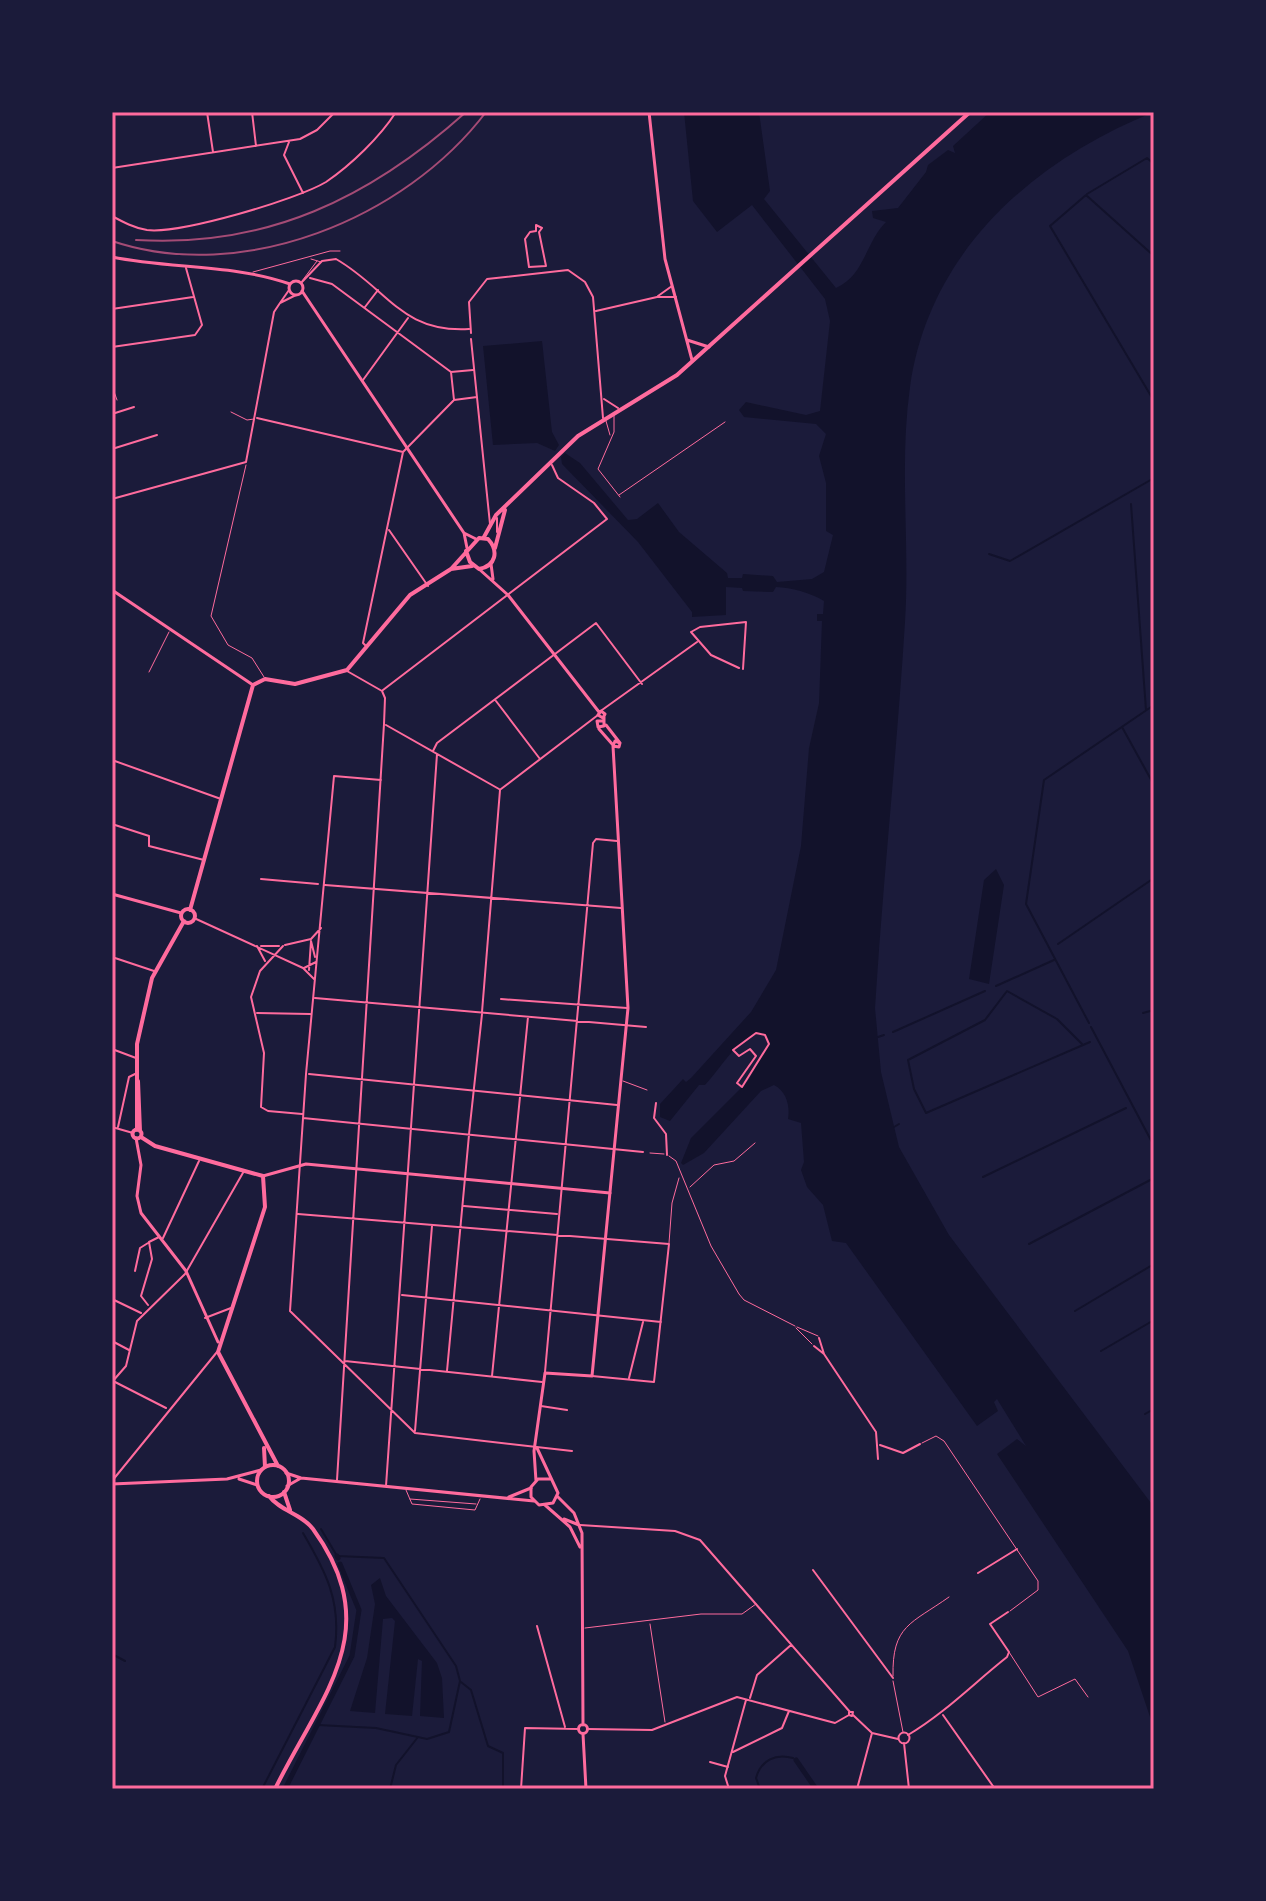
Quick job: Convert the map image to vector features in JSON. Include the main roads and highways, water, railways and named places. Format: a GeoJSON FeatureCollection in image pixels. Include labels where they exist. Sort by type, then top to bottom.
{"type":"FeatureCollection","features":[{"type":"Feature","properties":{"kind":"main road"},"geometry":{"type":"LineString","coordinates":[[649,112],[662,241],[692,361]]}},
{"type":"Feature","properties":{"kind":"main road"},"geometry":{"type":"LineString","coordinates":[[184,921],[190,922],[194,918],[190,910],[253,685],[265,679],[295,684],[347,670],[410,595],[451,569],[476,539],[484,537],[496,515],[567,446],[604,417],[677,375],[970,112]]}},
{"type":"Feature","properties":{"kind":"main road"},"geometry":{"type":"LineString","coordinates":[[112,257],[186,268],[253,272],[290,284]]}},
{"type":"Feature","properties":{"kind":"main road"},"geometry":{"type":"LineString","coordinates":[[302,291],[296,295],[289,290],[290,284],[294,280],[301,283],[302,291],[464,533],[472,566]]}},
{"type":"Feature","properties":{"kind":"main road"},"geometry":{"type":"LineString","coordinates":[[687,340],[709,347]]}},
{"type":"Feature","properties":{"kind":"main road"},"geometry":{"type":"LineString","coordinates":[[493,579],[491,564],[506,508]]}},
{"type":"Feature","properties":{"kind":"main road"},"geometry":{"type":"LineString","coordinates":[[464,533],[476,539]]}},
{"type":"Feature","properties":{"kind":"main road"},"geometry":{"type":"LineString","coordinates":[[484,537],[494,549]]}},
{"type":"Feature","properties":{"kind":"main road"},"geometry":{"type":"LineString","coordinates":[[479,569],[491,564]]}},
{"type":"Feature","properties":{"kind":"main road"},"geometry":{"type":"LineString","coordinates":[[451,569],[472,566],[493,579],[602,716],[620,745]]}},
{"type":"Feature","properties":{"kind":"main road"},"geometry":{"type":"LineString","coordinates":[[112,590],[253,685]]}},
{"type":"Feature","properties":{"kind":"main road"},"geometry":{"type":"LineString","coordinates":[[503,1498],[517,1496],[536,1481],[536,1445],[545,1373],[592,1376],[628,1008],[615,754],[613,746],[597,725],[602,716]]}},
{"type":"Feature","properties":{"kind":"main road"},"geometry":{"type":"LineString","coordinates":[[613,746],[620,745]]}},
{"type":"Feature","properties":{"kind":"main road"},"geometry":{"type":"LineString","coordinates":[[615,754],[620,745]]}},
{"type":"Feature","properties":{"kind":"main road"},"geometry":{"type":"LineString","coordinates":[[112,894],[181,913],[190,910]]}},
{"type":"Feature","properties":{"kind":"main road"},"geometry":{"type":"LineString","coordinates":[[181,913],[184,921]]}},
{"type":"Feature","properties":{"kind":"main road"},"geometry":{"type":"LineString","coordinates":[[184,921],[154,971],[136,1058],[137,1134],[141,1165],[138,1204],[186,1271],[218,1342]]}},
{"type":"Feature","properties":{"kind":"main road"},"geometry":{"type":"LineString","coordinates":[[137,1134],[155,1146],[263,1176],[301,1164],[610,1193]]}},
{"type":"Feature","properties":{"kind":"main road"},"geometry":{"type":"LineString","coordinates":[[263,1176],[265,1207],[233,1308],[218,1342],[218,1352],[262,1442],[278,1466],[286,1473],[301,1478],[534,1501],[580,1525]]}},
{"type":"Feature","properties":{"kind":"main road"},"geometry":{"type":"LineString","coordinates":[[257,1485],[263,1469],[262,1442]]}},
{"type":"Feature","properties":{"kind":"main road"},"geometry":{"type":"LineString","coordinates":[[536,1445],[550,1479],[557,1487],[557,1496],[580,1525],[583,1725],[579,1729],[583,1734],[586,1789]]}},
{"type":"Feature","properties":{"kind":"main road"},"geometry":{"type":"LineString","coordinates":[[112,1482],[227,1479],[251,1476],[278,1466]]}},
{"type":"Feature","properties":{"kind":"main road"},"geometry":{"type":"LineString","coordinates":[[286,1473],[290,1510]]}},
{"type":"Feature","properties":{"kind":"main road"},"geometry":{"type":"LineString","coordinates":[[269,1496],[301,1478]]}},
{"type":"Feature","properties":{"kind":"main road"},"geometry":{"type":"LineString","coordinates":[[227,1479],[257,1485],[310,1525],[345,1590],[349,1617],[345,1648],[336,1673],[274,1789]]}},
{"type":"Feature","properties":{"kind":"main road"},"geometry":{"type":"LineString","coordinates":[[536,1481],[550,1479]]}},
{"type":"Feature","properties":{"kind":"main road"},"geometry":{"type":"LineString","coordinates":[[531,1488],[534,1501]]}},
{"type":"Feature","properties":{"kind":"main road"},"geometry":{"type":"LineString","coordinates":[[545,1505],[557,1496]]}},
{"type":"Feature","properties":{"kind":"main road"},"geometry":{"type":"LineString","coordinates":[[561,1517],[574,1534],[581,1555]]}},
{"type":"Feature","properties":{"kind":"main road"},"geometry":{"type":"LineString","coordinates":[[583,1725],[588,1729],[583,1734]]}},
{"type":"Feature","properties":{"kind":"waterway"},"geometry":{"type":"LineString","coordinates":[[1087,194],[1147,158],[1154,164]]}},
{"type":"Feature","properties":{"kind":"waterway"},"geometry":{"type":"LineString","coordinates":[[1154,256],[1086,195],[1050,226],[1154,401]]}},
{"type":"Feature","properties":{"kind":"waterway"},"geometry":{"type":"LineString","coordinates":[[989,554],[1010,561],[1154,478]]}},
{"type":"Feature","properties":{"kind":"waterway"},"geometry":{"type":"LineString","coordinates":[[1131,504],[1146,710]]}},
{"type":"Feature","properties":{"kind":"waterway"},"geometry":{"type":"LineString","coordinates":[[1089,1023],[1026,904],[1044,780],[1154,705]]}},
{"type":"Feature","properties":{"kind":"waterway"},"geometry":{"type":"LineString","coordinates":[[1122,727],[1154,785]]}},
{"type":"Feature","properties":{"kind":"waterway"},"geometry":{"type":"LineString","coordinates":[[1058,944],[1154,878]]}},
{"type":"Feature","properties":{"kind":"waterway"},"geometry":{"type":"LineString","coordinates":[[996,986],[1054,960]]}},
{"type":"Feature","properties":{"kind":"waterway"},"geometry":{"type":"LineString","coordinates":[[893,1032],[985,991]]}},
{"type":"Feature","properties":{"kind":"waterway"},"geometry":{"type":"LineString","coordinates":[[1083,1045],[1057,1019],[1007,991],[985,1020],[908,1060],[914,1089],[926,1113],[1090,1042]]}},
{"type":"Feature","properties":{"kind":"waterway"},"geometry":{"type":"LineString","coordinates":[[1143,1013],[1154,1010]]}},
{"type":"Feature","properties":{"kind":"waterway"},"geometry":{"type":"LineString","coordinates":[[1091,1027],[1154,1146]]}},
{"type":"Feature","properties":{"kind":"waterway"},"geometry":{"type":"LineString","coordinates":[[878,1037],[884,1035]]}},
{"type":"Feature","properties":{"kind":"waterway"},"geometry":{"type":"LineString","coordinates":[[983,1177],[1126,1108]]}},
{"type":"Feature","properties":{"kind":"waterway"},"geometry":{"type":"LineString","coordinates":[[894,1127],[899,1124]]}},
{"type":"Feature","properties":{"kind":"waterway"},"geometry":{"type":"LineString","coordinates":[[1029,1244],[1154,1178]]}},
{"type":"Feature","properties":{"kind":"waterway"},"geometry":{"type":"LineString","coordinates":[[1075,1311],[1154,1264]]}},
{"type":"Feature","properties":{"kind":"waterway"},"geometry":{"type":"LineString","coordinates":[[1101,1351],[1154,1320]]}},
{"type":"Feature","properties":{"kind":"waterway"},"geometry":{"type":"LineString","coordinates":[[1145,1414],[1154,1409]]}},
{"type":"Feature","properties":{"kind":"waterway"},"geometry":{"type":"LineString","coordinates":[[318,1725],[376,1728],[427,1739],[449,1732],[460,1681],[456,1666],[384,1558],[337,1556],[321,1529]]}},
{"type":"Feature","properties":{"kind":"waterway"},"geometry":{"type":"LineString","coordinates":[[262,1789],[335,1647],[334,1601],[319,1561],[303,1533]]}},
{"type":"Feature","properties":{"kind":"waterway"},"geometry":{"type":"LineString","coordinates":[[285,1789],[352,1656],[359,1610],[340,1564]]}},
{"type":"Feature","properties":{"kind":"waterway"},"geometry":{"type":"LineString","coordinates":[[112,1654],[125,1661]]}},
{"type":"Feature","properties":{"kind":"waterway"},"geometry":{"type":"LineString","coordinates":[[461,1682],[471,1690],[488,1746],[503,1753],[503,1789]]}},
{"type":"Feature","properties":{"kind":"waterway"},"geometry":{"type":"LineString","coordinates":[[390,1789],[396,1765],[418,1737]]}},
{"type":"Feature","properties":{"kind":"waterway"},"geometry":{"type":"LineString","coordinates":[[760,1789],[756,1778],[765,1762],[775,1757],[793,1758]]}},
{"type":"Feature","properties":{"kind":"waterway"},"geometry":{"type":"LineString","coordinates":[[796,1760],[816,1789]]}},
{"type":"Feature","properties":{"kind":"railway"},"geometry":{"type":"LineString","coordinates":[[136,240],[184,240],[229,235],[273,226],[314,211],[392,169],[430,143],[466,112]]}},
{"type":"Feature","properties":{"kind":"railway"},"geometry":{"type":"LineString","coordinates":[[112,241],[162,252],[214,254],[266,248],[317,233],[366,211],[412,183],[452,150],[486,112]]}}]}
